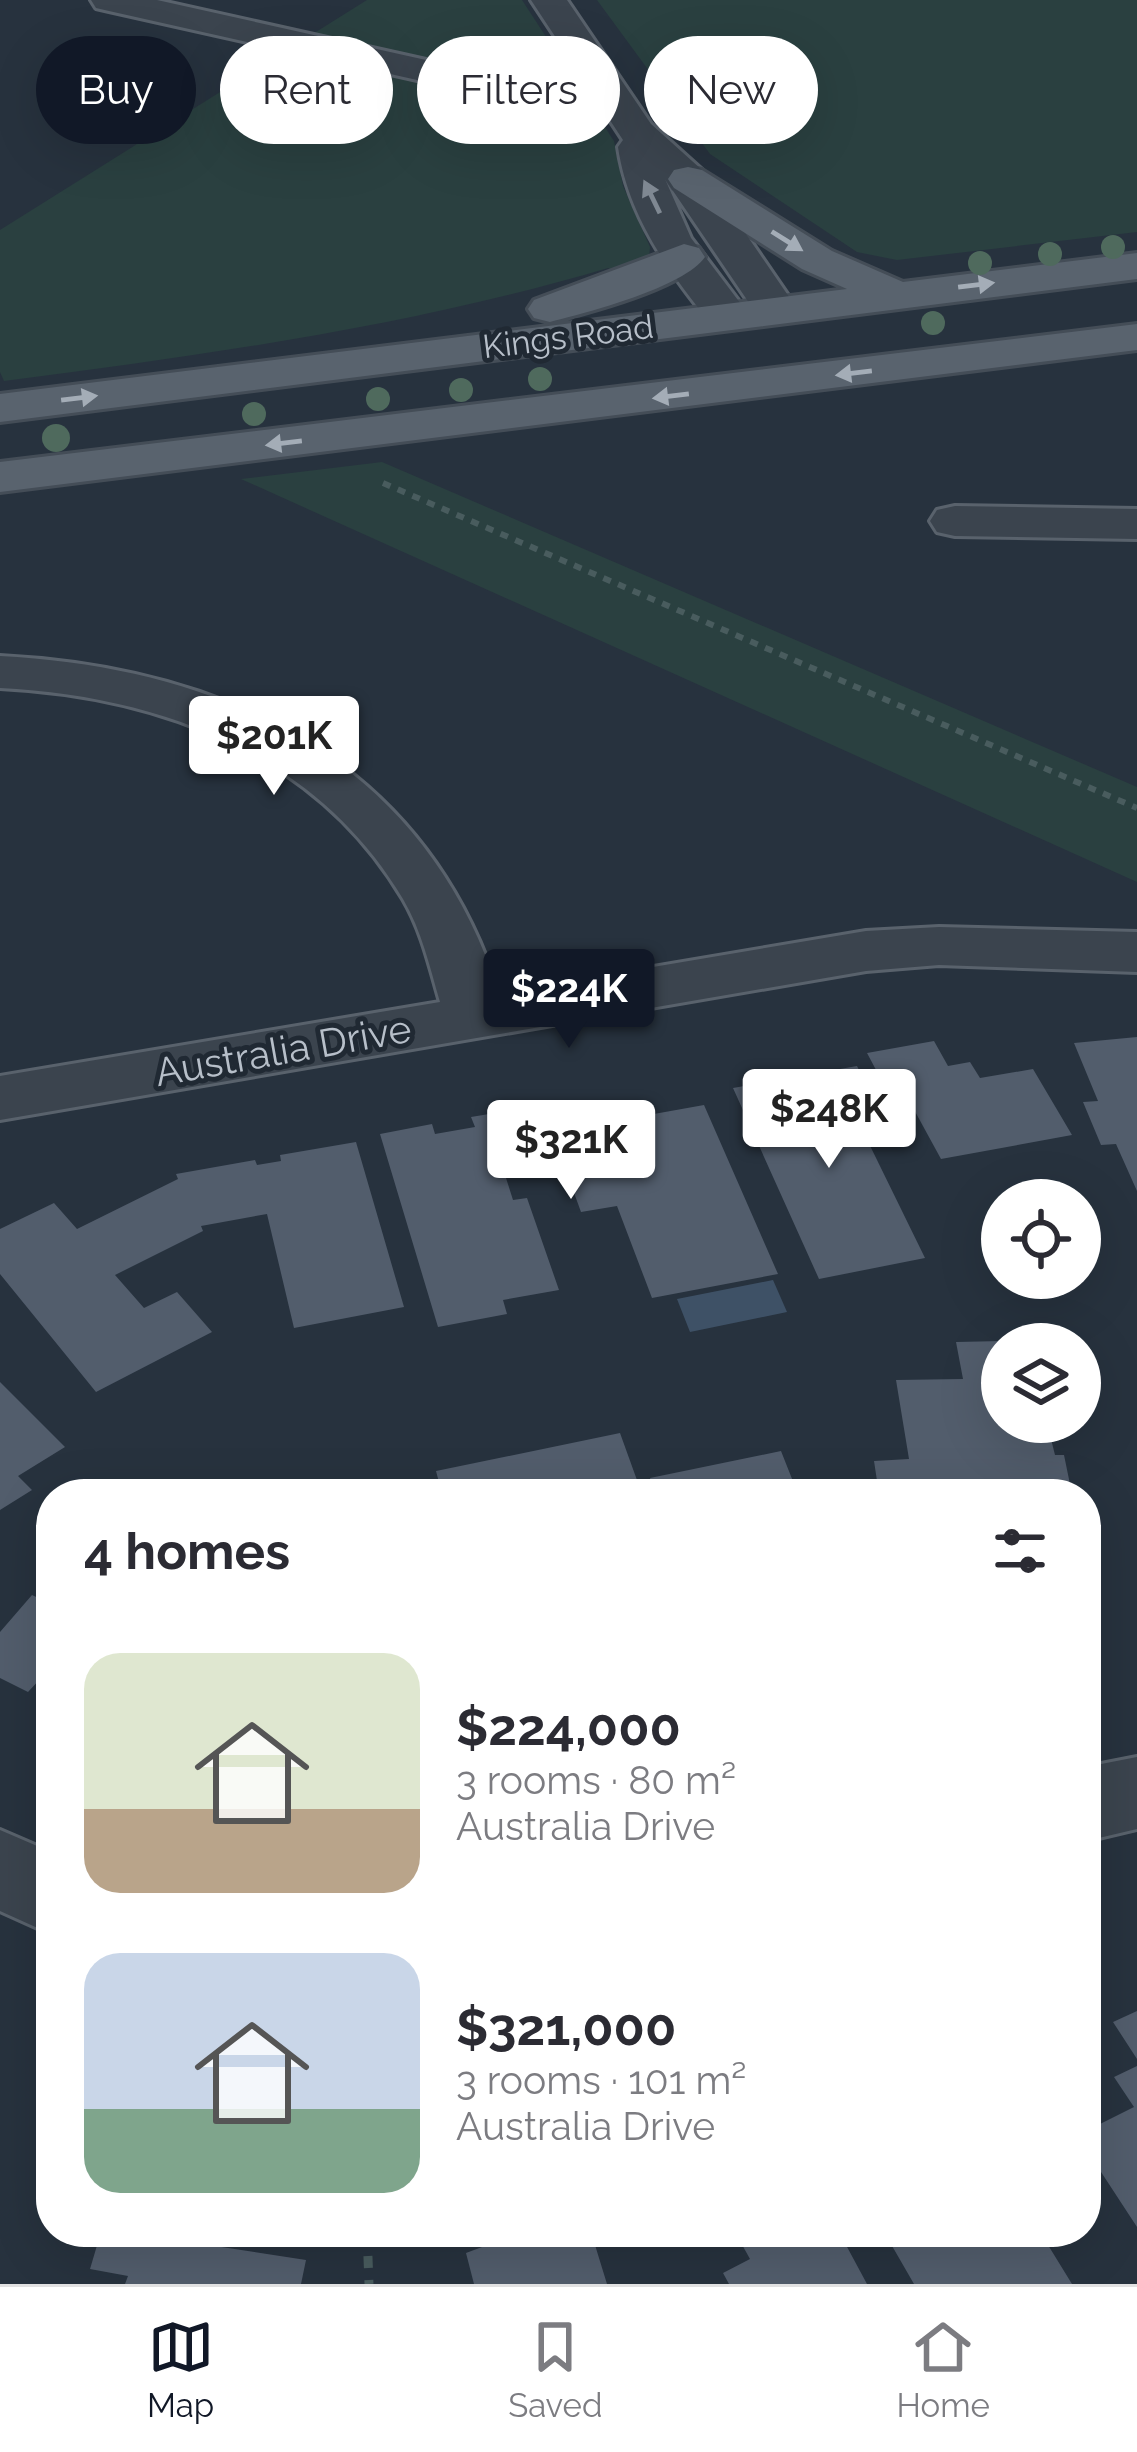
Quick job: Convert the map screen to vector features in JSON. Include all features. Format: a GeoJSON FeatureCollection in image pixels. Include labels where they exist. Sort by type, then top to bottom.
{"type":"FeatureCollection","features":[{"type":"Feature","properties":{"kind":"main road"},"geometry":{"type":"LineString","coordinates":[[688,179],[817,260],[896,295]]}},
{"type":"Feature","properties":{"kind":"main road"},"geometry":{"type":"LineString","coordinates":[[158,389],[554,308],[628,283],[684,257]]}},
{"type":"Feature","properties":{"kind":"main road","name":"Kings Road"},"geometry":{"type":"LineString","coordinates":[[0,408],[1137,266]]}},
{"type":"Feature","properties":{"kind":"main road"},"geometry":{"type":"LineString","coordinates":[[776,310],[787,381]]}},
{"type":"Feature","properties":{"kind":"main road"},"geometry":{"type":"LineString","coordinates":[[728,316],[787,381]]}},
{"type":"Feature","properties":{"kind":"main road","name":"Kings Road"},"geometry":{"type":"LineString","coordinates":[[0,477],[1137,337]]}},
{"type":"Feature","properties":{"kind":"street"},"geometry":{"type":"LineString","coordinates":[[109,0],[417,69]]}},
{"type":"Feature","properties":{"kind":"street"},"geometry":{"type":"LineString","coordinates":[[549,0],[573,36]]}},
{"type":"Feature","properties":{"kind":"street"},"geometry":{"type":"LineString","coordinates":[[620,106],[637,132],[688,179],[776,310]]}},
{"type":"Feature","properties":{"kind":"street"},"geometry":{"type":"LineString","coordinates":[[637,132],[640,174],[684,257],[728,316]]}},
{"type":"Feature","properties":{"kind":"street"},"geometry":{"type":"LineString","coordinates":[[955,521],[1137,524]]}},
{"type":"Feature","properties":{"kind":"street"},"geometry":{"type":"LineString","coordinates":[[0,672],[80,675],[141,687],[204,708],[272,742],[339,784],[379,822],[434,901],[476,1017]]}},
{"type":"Feature","properties":{"kind":"street","name":"Australia Drive"},"geometry":{"type":"LineString","coordinates":[[0,1098],[866,952],[981,946],[1137,952]]}},
{"type":"Feature","properties":{"kind":"street"},"geometry":{"type":"LineString","coordinates":[[1101,1801],[1137,1793]]}},
{"type":"Feature","properties":{"kind":"street"},"geometry":{"type":"LineString","coordinates":[[0,1868],[36,1887]]}},
{"type":"Feature","properties":{"kind":"path"},"geometry":{"type":"LineString","coordinates":[[366,476],[1137,808]]}},
{"type":"Feature","properties":{"kind":"path"},"geometry":{"type":"LineString","coordinates":[[368,2247],[369,2284]]}},
{"type":"Feature","properties":{"kind":"green space"},"geometry":{"type":"Polygon","coordinates":[[[367,0],[522,0],[545,36],[417,36],[417,144],[615,144],[623,186],[650,247],[649,258],[625,275],[608,268],[384,322],[4,381],[0,372],[0,230],[137,144],[196,144],[196,107],[220,92],[220,144],[393,144],[393,36],[310,36],[367,0]]]}},
{"type":"Feature","properties":{"kind":"green space"},"geometry":{"type":"Polygon","coordinates":[[[597,0],[1137,0],[1137,232],[897,260],[857,252],[710,154],[703,144],[818,144],[818,36],[644,36],[644,64],[597,0]]]}},
{"type":"Feature","properties":{"kind":"green space"},"geometry":{"type":"Polygon","coordinates":[[[382,462],[1137,787],[1137,882],[241,479],[382,462]]]}},
{"type":"Feature","properties":{"kind":"water"},"geometry":{"type":"Polygon","coordinates":[[[773,1280],[787,1312],[690,1332],[677,1299],[773,1280]]]}},
{"type":"Feature","properties":{"kind":"building"},"geometry":{"type":"Polygon","coordinates":[[[1137,1037],[1137,1191],[1116,1144],[1101,1145],[1083,1102],[1098,1101],[1074,1043],[1137,1037]]]}},
{"type":"Feature","properties":{"kind":"building"},"geometry":{"type":"Polygon","coordinates":[[[934,1041],[948,1066],[970,1062],[980,1078],[1033,1069],[1072,1135],[941,1159],[906,1095],[891,1098],[867,1053],[934,1041]]]}},
{"type":"Feature","properties":{"kind":"building"},"geometry":{"type":"Polygon","coordinates":[[[857,1066],[878,1108],[854,1113],[925,1258],[819,1279],[733,1088],[857,1066]]]}},
{"type":"Feature","properties":{"kind":"building"},"geometry":{"type":"Polygon","coordinates":[[[619,1101],[626,1119],[704,1105],[778,1274],[652,1298],[617,1206],[581,1212],[565,1168],[506,1178],[513,1200],[527,1198],[559,1290],[503,1300],[507,1314],[438,1327],[380,1134],[432,1124],[435,1134],[475,1127],[471,1117],[542,1105],[545,1114],[619,1101]]]}},
{"type":"Feature","properties":{"kind":"building"},"geometry":{"type":"Polygon","coordinates":[[[356,1142],[404,1307],[294,1328],[267,1214],[201,1226],[203,1231],[115,1275],[144,1308],[177,1292],[212,1332],[96,1392],[0,1274],[0,1229],[54,1203],[77,1229],[178,1179],[176,1174],[255,1160],[257,1165],[281,1161],[280,1155],[356,1142]]]}},
{"type":"Feature","properties":{"kind":"building"},"geometry":{"type":"Polygon","coordinates":[[[981,1341],[981,1443],[1052,1443],[1055,1455],[1064,1455],[1069,1479],[877,1479],[874,1461],[909,1459],[896,1380],[963,1379],[956,1342],[981,1341]]]}},
{"type":"Feature","properties":{"kind":"building"},"geometry":{"type":"Polygon","coordinates":[[[0,1382],[65,1447],[18,1476],[32,1490],[0,1510],[0,1382]]]}},
{"type":"Feature","properties":{"kind":"building"},"geometry":{"type":"Polygon","coordinates":[[[620,1433],[637,1479],[438,1479],[436,1471],[620,1433]]]}},
{"type":"Feature","properties":{"kind":"building"},"geometry":{"type":"Polygon","coordinates":[[[781,1451],[792,1479],[650,1479],[781,1451]]]}},
{"type":"Feature","properties":{"kind":"building"},"geometry":{"type":"Polygon","coordinates":[[[32,1595],[36,1597],[36,1683],[28,1692],[0,1678],[0,1632],[32,1595]]]}},
{"type":"Feature","properties":{"kind":"building"},"geometry":{"type":"Polygon","coordinates":[[[1137,2011],[1137,2059],[1113,2022],[1137,2011]]]}},
{"type":"Feature","properties":{"kind":"building"},"geometry":{"type":"Polygon","coordinates":[[[1137,2066],[1137,2227],[1101,2172],[1101,2124],[1134,2107],[1114,2077],[1137,2066]]]}},
{"type":"Feature","properties":{"kind":"building"},"geometry":{"type":"Polygon","coordinates":[[[97,2247],[222,2247],[306,2260],[301,2284],[125,2284],[128,2276],[90,2269],[97,2247]]]}},
{"type":"Feature","properties":{"kind":"building"},"geometry":{"type":"Polygon","coordinates":[[[482,2247],[596,2247],[607,2284],[474,2284],[466,2253],[482,2247]]]}},
{"type":"Feature","properties":{"kind":"building"},"geometry":{"type":"Polygon","coordinates":[[[743,2247],[847,2247],[867,2284],[729,2284],[723,2273],[750,2259],[743,2247]]]}},
{"type":"Feature","properties":{"kind":"building"},"geometry":{"type":"Polygon","coordinates":[[[893,2247],[1049,2247],[1072,2284],[914,2284],[893,2247]]]}}]}
